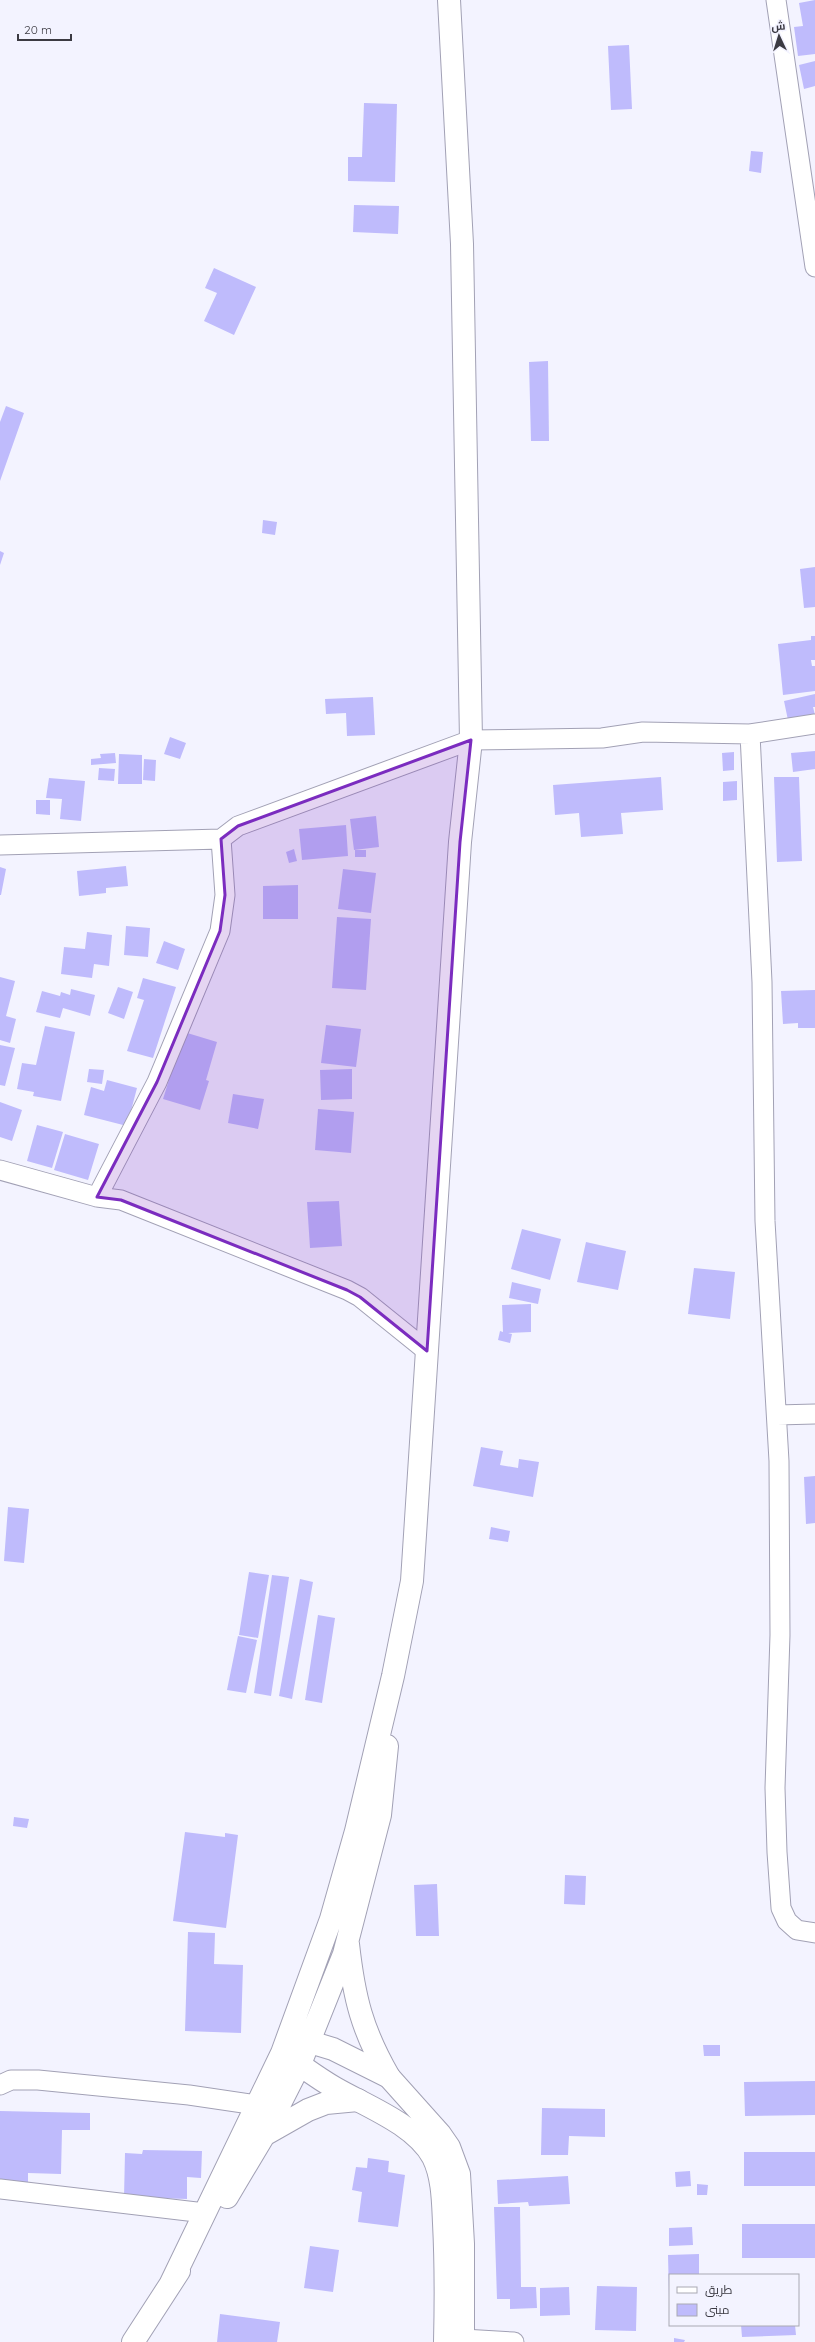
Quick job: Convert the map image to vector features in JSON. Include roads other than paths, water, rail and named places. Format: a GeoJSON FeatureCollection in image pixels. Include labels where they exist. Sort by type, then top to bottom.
{"type":"FeatureCollection","features":[{"type":"Feature","properties":{"kind":"main road"},"geometry":{"type":"LineString","coordinates":[[132,2342],[264,2135],[356,1831],[394,1676],[412,1581],[460,842],[471,740],[462,244],[449,0]]}},
{"type":"Feature","properties":{"kind":"main road"},"geometry":{"type":"LineString","coordinates":[[171,2283],[257,2105],[290,2051],[310,2041],[344,1954],[380,1815],[394,1676]]}},
{"type":"Feature","properties":{"kind":"main road"},"geometry":{"type":"LineString","coordinates":[[348,1938],[354,1987],[360,2016],[369,2039],[389,2077],[440,2134],[448,2147],[460,2174],[463,2244],[457,2341]]}},
{"type":"Feature","properties":{"kind":"main road"},"geometry":{"type":"LineString","coordinates":[[310,2041],[352,2057],[389,2077]]}},
{"type":"Feature","properties":{"kind":"main road"},"geometry":{"type":"LineString","coordinates":[[290,2051],[328,2084],[402,2126],[418,2139],[433,2158],[442,2191],[446,2276],[457,2341]]}},
{"type":"Feature","properties":{"kind":"main road"},"geometry":{"type":"LineString","coordinates":[[264,2135],[308,2110],[326,2103],[358,2100]]}},
{"type":"Feature","properties":{"kind":"street"},"geometry":{"type":"LineString","coordinates":[[776,0],[815,267]]}},
{"type":"Feature","properties":{"kind":"street"},"geometry":{"type":"LineString","coordinates":[[0,845],[221,840],[238,826],[471,740],[602,738],[643,732],[750,734],[815,724]]}},
{"type":"Feature","properties":{"kind":"street"},"geometry":{"type":"LineString","coordinates":[[750,734],[763,1020],[764,1221],[779,1461],[780,1636],[775,1788],[777,1852],[781,1908],[787,1922],[797,1930],[815,1932]]}},
{"type":"Feature","properties":{"kind":"street"},"geometry":{"type":"LineString","coordinates":[[97,1197],[157,1082],[220,931],[225,895],[221,840]]}},
{"type":"Feature","properties":{"kind":"street"},"geometry":{"type":"LineString","coordinates":[[0,1170],[97,1197],[121,1200],[346,1290],[360,1296],[427,1351]]}},
{"type":"Feature","properties":{"kind":"street"},"geometry":{"type":"LineString","coordinates":[[777,1415],[815,1414]]}},
{"type":"Feature","properties":{"kind":"street"},"geometry":{"type":"LineString","coordinates":[[0,2085],[11,2080],[38,2080],[189,2095],[257,2105]]}},
{"type":"Feature","properties":{"kind":"street"},"geometry":{"type":"LineString","coordinates":[[0,2189],[205,2214]]}},
{"type":"Feature","properties":{"kind":"street"},"geometry":{"type":"LineString","coordinates":[[457,2341],[514,2342]]}}]}
